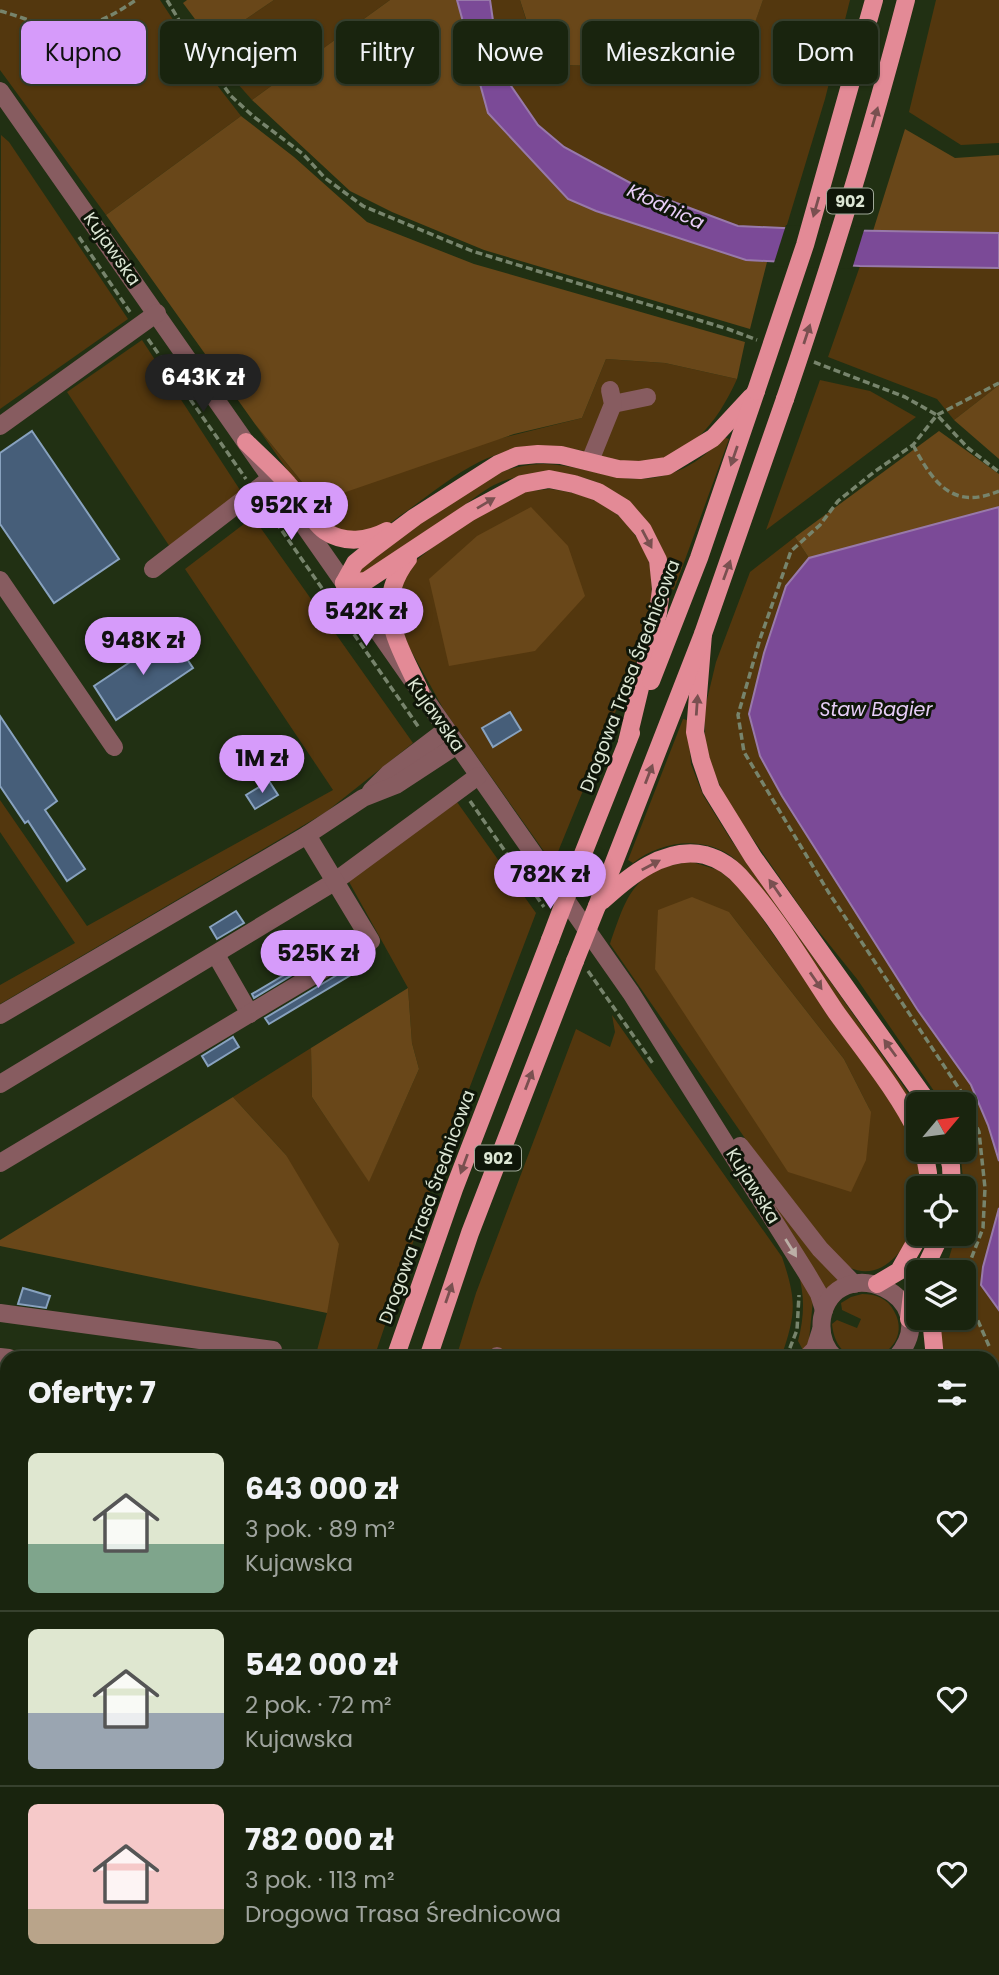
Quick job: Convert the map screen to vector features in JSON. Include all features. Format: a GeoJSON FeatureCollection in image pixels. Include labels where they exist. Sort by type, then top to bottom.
{"type":"FeatureCollection","features":[{"type":"Feature","properties":{"kind":"main road","name":"Drogowa Trasa Średnicowa"},"geometry":{"type":"LineString","coordinates":[[397,1351],[459,1176],[699,558],[805,245],[874,0]]}},
{"type":"Feature","properties":{"kind":"main road","name":"902"},"geometry":{"type":"LineString","coordinates":[[430,1351],[470,1233],[581,965],[597,906],[703,634],[785,399],[868,143],[906,0]]}},
{"type":"Feature","properties":{"kind":"main road"},"geometry":{"type":"LineString","coordinates":[[344,583],[355,563],[478,474],[517,456],[538,454],[561,455],[618,469],[640,470],[667,466],[713,438],[756,391]]}},
{"type":"Feature","properties":{"kind":"main road"},"geometry":{"type":"LineString","coordinates":[[246,442],[290,485],[324,530],[341,538],[358,540],[375,537],[415,517]]}},
{"type":"Feature","properties":{"kind":"main road"},"geometry":{"type":"LineString","coordinates":[[344,583],[366,581],[496,497],[522,484],[549,480],[598,492],[624,508],[643,530],[658,561],[661,589],[659,613],[627,742]]}},
{"type":"Feature","properties":{"kind":"main road"},"geometry":{"type":"LineString","coordinates":[[420,691],[388,613],[390,589],[397,573],[428,540]]}},
{"type":"Feature","properties":{"kind":"main road"},"geometry":{"type":"LineString","coordinates":[[703,634],[695,732],[701,760],[712,789],[753,857],[920,1092]]}},
{"type":"Feature","properties":{"kind":"main road"},"geometry":{"type":"LineString","coordinates":[[597,906],[635,874],[666,857],[690,853],[705,855],[731,868],[771,917],[906,1114]]}},
{"type":"Feature","properties":{"kind":"main road"},"geometry":{"type":"LineString","coordinates":[[877,1284],[899,1270],[913,1246]]}},
{"type":"Feature","properties":{"kind":"main road"},"geometry":{"type":"LineString","coordinates":[[932,1330],[934,1351]]}},
{"type":"Feature","properties":{"kind":"street","name":"Kujawska"},"geometry":{"type":"LineString","coordinates":[[0,90],[6,113],[157,313],[270,479],[631,993],[806,1272],[819,1294],[824,1310]]}},
{"type":"Feature","properties":{"kind":"street"},"geometry":{"type":"LineString","coordinates":[[0,426],[157,313]]}},
{"type":"Feature","properties":{"kind":"street"},"geometry":{"type":"LineString","coordinates":[[590,461],[612,397],[647,397]]}},
{"type":"Feature","properties":{"kind":"street"},"geometry":{"type":"LineString","coordinates":[[153,569],[270,479]]}},
{"type":"Feature","properties":{"kind":"street"},"geometry":{"type":"LineString","coordinates":[[0,580],[114,747]]}},
{"type":"Feature","properties":{"kind":"street"},"geometry":{"type":"LineString","coordinates":[[0,1015],[307,835],[363,798],[388,774],[446,730]]}},
{"type":"Feature","properties":{"kind":"street"},"geometry":{"type":"LineString","coordinates":[[363,798],[396,785],[457,745]]}},
{"type":"Feature","properties":{"kind":"street"},"geometry":{"type":"LineString","coordinates":[[0,1084],[334,881],[478,776]]}},
{"type":"Feature","properties":{"kind":"street"},"geometry":{"type":"LineString","coordinates":[[0,1163],[372,941],[307,835]]}},
{"type":"Feature","properties":{"kind":"street"},"geometry":{"type":"LineString","coordinates":[[216,955],[250,1014]]}},
{"type":"Feature","properties":{"kind":"street","name":"Kujawska"},"geometry":{"type":"LineString","coordinates":[[678,1064],[820,1249],[854,1284]]}},
{"type":"Feature","properties":{"kind":"street"},"geometry":{"type":"LineString","coordinates":[[813,1351],[821,1330],[824,1310],[836,1293],[854,1284],[877,1284],[896,1294],[906,1312]]}},
{"type":"Feature","properties":{"kind":"street"},"geometry":{"type":"LineString","coordinates":[[0,1313],[273,1351]]}},
{"type":"Feature","properties":{"kind":"street"},"geometry":{"type":"LineString","coordinates":[[821,1330],[829,1351]]}},
{"type":"Feature","properties":{"kind":"street"},"geometry":{"type":"LineString","coordinates":[[908,1350],[909,1330]]}},
{"type":"Feature","properties":{"kind":"path"},"geometry":{"type":"LineString","coordinates":[[0,11],[48,26],[79,27],[90,26],[136,0]]}},
{"type":"Feature","properties":{"kind":"path"},"geometry":{"type":"LineString","coordinates":[[167,0],[192,43],[231,96],[303,154],[325,178],[363,206],[472,251],[728,329],[764,343]]}},
{"type":"Feature","properties":{"kind":"path"},"geometry":{"type":"LineString","coordinates":[[139,326],[429,743]]}},
{"type":"Feature","properties":{"kind":"path"},"geometry":{"type":"LineString","coordinates":[[811,361],[905,397],[937,415],[968,448],[999,472]]}},
{"type":"Feature","properties":{"kind":"path"},"geometry":{"type":"LineString","coordinates":[[989,1346],[965,1291],[965,1275],[983,1228],[985,1188],[979,1132],[964,1096],[829,893],[744,752],[737,715],[787,558],[800,541],[820,525],[838,501],[913,445],[937,415],[999,383]]}},
{"type":"Feature","properties":{"kind":"path"},"geometry":{"type":"LineString","coordinates":[[913,445],[925,468],[944,491],[961,498],[987,496],[999,491]]}},
{"type":"Feature","properties":{"kind":"path"},"geometry":{"type":"LineString","coordinates":[[461,789],[548,913]]}},
{"type":"Feature","properties":{"kind":"path"},"geometry":{"type":"LineString","coordinates":[[581,965],[658,1071]]}},
{"type":"Feature","properties":{"kind":"path"},"geometry":{"type":"LineString","coordinates":[[792,1344],[799,1317],[798,1290]]}},
{"type":"Feature","properties":{"kind":"shaded area"},"geometry":{"type":"Polygon","coordinates":[[[0,0],[160,0],[174,21],[160,21],[160,84],[216,84],[241,116],[106,215],[0,70],[0,0]]]}},
{"type":"Feature","properties":{"kind":"shaded area"},"geometry":{"type":"Polygon","coordinates":[[[187,0],[274,0],[243,21],[196,21],[183,3],[187,0]]]}},
{"type":"Feature","properties":{"kind":"shaded area"},"geometry":{"type":"Polygon","coordinates":[[[274,0],[390,0],[361,21],[336,21],[336,39],[322,49],[322,21],[243,21],[274,0]]]}},
{"type":"Feature","properties":{"kind":"shaded area"},"geometry":{"type":"Polygon","coordinates":[[[390,0],[457,0],[463,21],[453,21],[453,84],[480,84],[488,113],[746,260],[767,262],[750,329],[484,250],[392,212],[350,191],[252,100],[274,84],[322,84],[322,49],[336,39],[336,84],[439,84],[439,21],[361,21],[390,0]]]}},
{"type":"Feature","properties":{"kind":"shaded area"},"geometry":{"type":"Polygon","coordinates":[[[490,0],[520,0],[526,21],[493,21],[490,0]]]}},
{"type":"Feature","properties":{"kind":"shaded area"},"geometry":{"type":"Polygon","coordinates":[[[520,0],[763,0],[756,21],[582,21],[582,66],[568,65],[568,21],[527,21],[520,0]]]}},
{"type":"Feature","properties":{"kind":"shaded area"},"geometry":{"type":"Polygon","coordinates":[[[763,0],[850,0],[845,21],[773,21],[773,84],[829,84],[786,228],[738,226],[647,192],[564,147],[538,124],[510,84],[568,84],[568,65],[582,66],[582,84],[759,84],[759,21],[755,21],[763,0]]]}},
{"type":"Feature","properties":{"kind":"shaded area"},"geometry":{"type":"Polygon","coordinates":[[[936,0],[999,0],[999,143],[961,145],[909,112],[936,0]]]}},
{"type":"Feature","properties":{"kind":"shaded area"},"geometry":{"type":"Polygon","coordinates":[[[238,84],[274,84],[252,100],[238,84]]]}},
{"type":"Feature","properties":{"kind":"shaded area"},"geometry":{"type":"Polygon","coordinates":[[[241,116],[294,157],[367,222],[474,264],[745,342],[737,379],[665,363],[606,359],[582,418],[514,434],[340,494],[306,487],[255,424],[106,215],[241,116]]]}},
{"type":"Feature","properties":{"kind":"shaded area"},"geometry":{"type":"Polygon","coordinates":[[[905,129],[955,158],[999,155],[999,233],[873,231],[905,129]]]}},
{"type":"Feature","properties":{"kind":"shaded area"},"geometry":{"type":"Polygon","coordinates":[[[1,135],[9,142],[128,319],[0,409],[1,135]]]}},
{"type":"Feature","properties":{"kind":"shaded area"},"geometry":{"type":"Polygon","coordinates":[[[860,266],[999,268],[999,385],[954,420],[937,399],[828,357],[860,266]]]}},
{"type":"Feature","properties":{"kind":"shaded area"},"geometry":{"type":"Polygon","coordinates":[[[142,340],[242,493],[170,547],[67,392],[142,340]]]}},
{"type":"Feature","properties":{"kind":"shaded area"},"geometry":{"type":"Polygon","coordinates":[[[606,359],[665,363],[737,379],[718,414],[706,429],[678,452],[641,462],[620,461],[584,451],[553,447],[503,453],[460,473],[384,527],[357,533],[326,525],[255,424],[306,487],[582,418],[606,359]]]}},
{"type":"Feature","properties":{"kind":"shaded area"},"geometry":{"type":"Polygon","coordinates":[[[820,380],[870,391],[916,417],[766,530],[820,380]]]}},
{"type":"Feature","properties":{"kind":"shaded area"},"geometry":{"type":"Polygon","coordinates":[[[999,385],[999,459],[954,420],[999,385]]]}},
{"type":"Feature","properties":{"kind":"shaded area"},"geometry":{"type":"Polygon","coordinates":[[[939,431],[999,474],[999,507],[809,558],[795,537],[939,431]]]}},
{"type":"Feature","properties":{"kind":"shaded area"},"geometry":{"type":"Polygon","coordinates":[[[723,437],[729,439],[674,590],[670,588],[666,561],[657,537],[633,506],[593,481],[560,473],[526,475],[494,485],[370,571],[351,577],[359,566],[466,491],[507,470],[544,464],[633,479],[663,476],[689,465],[723,437]]]}},
{"type":"Feature","properties":{"kind":"shaded area"},"geometry":{"type":"Polygon","coordinates":[[[550,489],[574,493],[596,501],[624,521],[644,549],[650,569],[652,592],[649,616],[634,666],[553,864],[444,710],[409,647],[397,615],[401,580],[413,563],[500,501],[523,492],[550,489]]]}},
{"type":"Feature","properties":{"kind":"shaded area"},"geometry":{"type":"Polygon","coordinates":[[[531,507],[568,546],[585,596],[535,651],[449,666],[429,579],[477,536],[531,507]]]}},
{"type":"Feature","properties":{"kind":"shaded area"},"geometry":{"type":"Polygon","coordinates":[[[253,517],[413,743],[326,812],[0,1004],[0,985],[75,943],[0,832],[0,800],[87,926],[333,790],[185,569],[253,517]]]}},
{"type":"Feature","properties":{"kind":"shaded area"},"geometry":{"type":"Polygon","coordinates":[[[795,537],[809,558],[786,586],[764,653],[749,714],[760,756],[782,796],[917,1009],[974,1092],[935,1092],[857,979],[808,918],[728,803],[712,768],[705,739],[705,708],[716,662],[750,572],[795,537]]]}},
{"type":"Feature","properties":{"kind":"shaded area"},"geometry":{"type":"Polygon","coordinates":[[[683,719],[687,720],[691,764],[703,795],[731,840],[900,1081],[907,1092],[906,1099],[749,873],[734,858],[716,848],[692,843],[655,850],[633,863],[628,860],[683,719]]]}},
{"type":"Feature","properties":{"kind":"shaded area"},"geometry":{"type":"Polygon","coordinates":[[[457,802],[536,913],[431,1189],[376,1351],[317,1351],[327,1313],[286,1155],[233,1097],[311,1048],[312,1097],[369,1181],[419,1069],[412,1043],[408,988],[348,880],[457,802]]]}},
{"type":"Feature","properties":{"kind":"shaded area"},"geometry":{"type":"Polygon","coordinates":[[[692,862],[718,870],[741,888],[905,1125],[906,1162],[918,1162],[920,1176],[906,1176],[906,1242],[891,1261],[880,1268],[862,1271],[849,1267],[813,1233],[776,1184],[610,944],[628,898],[645,878],[657,870],[692,862]],[[729,912],[871,1112],[844,1059],[729,912]]]}},
{"type":"Feature","properties":{"kind":"shaded area"},"geometry":{"type":"Polygon","coordinates":[[[692,897],[729,912],[844,1059],[871,1112],[866,1160],[851,1192],[788,1172],[655,969],[658,910],[692,897]]]}},
{"type":"Feature","properties":{"kind":"shaded area"},"geometry":{"type":"Polygon","coordinates":[[[408,988],[412,1043],[419,1069],[369,1182],[312,1097],[311,1048],[408,988]]]}},
{"type":"Feature","properties":{"kind":"shaded area"},"geometry":{"type":"Polygon","coordinates":[[[612,1015],[782,1257],[793,1308],[783,1351],[458,1351],[476,1293],[576,1029],[610,1047],[615,1032],[612,1015]]]}},
{"type":"Feature","properties":{"kind":"shaded area"},"geometry":{"type":"Polygon","coordinates":[[[233,1097],[286,1155],[339,1244],[327,1313],[0,1246],[0,1240],[233,1097]]]}},
{"type":"Feature","properties":{"kind":"shaded area"},"geometry":{"type":"Polygon","coordinates":[[[976,1097],[999,1161],[999,1209],[983,1267],[981,1285],[999,1310],[999,1351],[941,1351],[939,1330],[976,1330],[976,1260],[948,1260],[953,1246],[976,1246],[976,1176],[963,1176],[961,1162],[976,1162],[976,1097]]]}},
{"type":"Feature","properties":{"kind":"shaded area"},"geometry":{"type":"Polygon","coordinates":[[[770,1200],[838,1280],[824,1292],[770,1200]]]}},
{"type":"Feature","properties":{"kind":"shaded area"},"geometry":{"type":"Polygon","coordinates":[[[796,1266],[813,1300],[809,1340],[804,1351],[798,1341],[802,1322],[801,1285],[796,1266]]]}},
{"type":"Feature","properties":{"kind":"shaded area"},"geometry":{"type":"Polygon","coordinates":[[[862,1294],[876,1296],[888,1303],[894,1311],[899,1327],[896,1340],[887,1351],[845,1351],[837,1343],[832,1324],[837,1320],[857,1328],[861,1319],[842,1310],[841,1303],[862,1294]]]}},
{"type":"Feature","properties":{"kind":"water"},"geometry":{"type":"Polygon","coordinates":[[[457,0],[490,0],[493,21],[463,21],[457,0]]]}},
{"type":"Feature","properties":{"kind":"water","name":"Kłodnica"},"geometry":{"type":"Polygon","coordinates":[[[480,84],[510,84],[538,125],[564,147],[647,192],[738,226],[999,233],[999,268],[860,266],[746,260],[596,211],[568,199],[488,113],[480,84]]]}},
{"type":"Feature","properties":{"kind":"water","name":"Staw Bagier"},"geometry":{"type":"Polygon","coordinates":[[[999,507],[999,1161],[976,1092],[917,1009],[782,796],[760,756],[749,714],[764,653],[786,586],[809,558],[999,507]]]}},
{"type":"Feature","properties":{"kind":"water"},"geometry":{"type":"Polygon","coordinates":[[[999,1208],[999,1310],[981,1285],[983,1267],[999,1208]]]}},
{"type":"Feature","properties":{"kind":"pier"},"geometry":{"type":"Polygon","coordinates":[[[786,225],[865,227],[852,269],[773,266],[786,225]]]}},
{"type":"Feature","properties":{"kind":"building"},"geometry":{"type":"Polygon","coordinates":[[[32,431],[119,559],[54,603],[0,524],[0,453],[32,431]]]}},
{"type":"Feature","properties":{"kind":"building"},"geometry":{"type":"Polygon","coordinates":[[[171,635],[193,668],[116,720],[94,686],[171,635]]]}},
{"type":"Feature","properties":{"kind":"building"},"geometry":{"type":"Polygon","coordinates":[[[510,712],[521,730],[493,747],[482,728],[510,712]]]}},
{"type":"Feature","properties":{"kind":"building"},"geometry":{"type":"Polygon","coordinates":[[[0,716],[57,801],[45,810],[85,869],[67,881],[28,821],[25,823],[0,786],[0,716]]]}},
{"type":"Feature","properties":{"kind":"building"},"geometry":{"type":"Polygon","coordinates":[[[269,781],[278,795],[255,809],[246,795],[269,781]]]}},
{"type":"Feature","properties":{"kind":"building"},"geometry":{"type":"Polygon","coordinates":[[[236,911],[244,923],[217,939],[210,927],[236,911]]]}},
{"type":"Feature","properties":{"kind":"building"},"geometry":{"type":"Polygon","coordinates":[[[353,934],[355,937],[254,998],[252,994],[353,934]]]}},
{"type":"Feature","properties":{"kind":"building"},"geometry":{"type":"Polygon","coordinates":[[[367,957],[371,963],[269,1024],[265,1018],[367,957]]]}},
{"type":"Feature","properties":{"kind":"building"},"geometry":{"type":"Polygon","coordinates":[[[233,1037],[239,1047],[208,1066],[202,1056],[233,1037]]]}},
{"type":"Feature","properties":{"kind":"building"},"geometry":{"type":"Polygon","coordinates":[[[23,1288],[50,1296],[46,1308],[18,1304],[23,1288]]]}}]}
